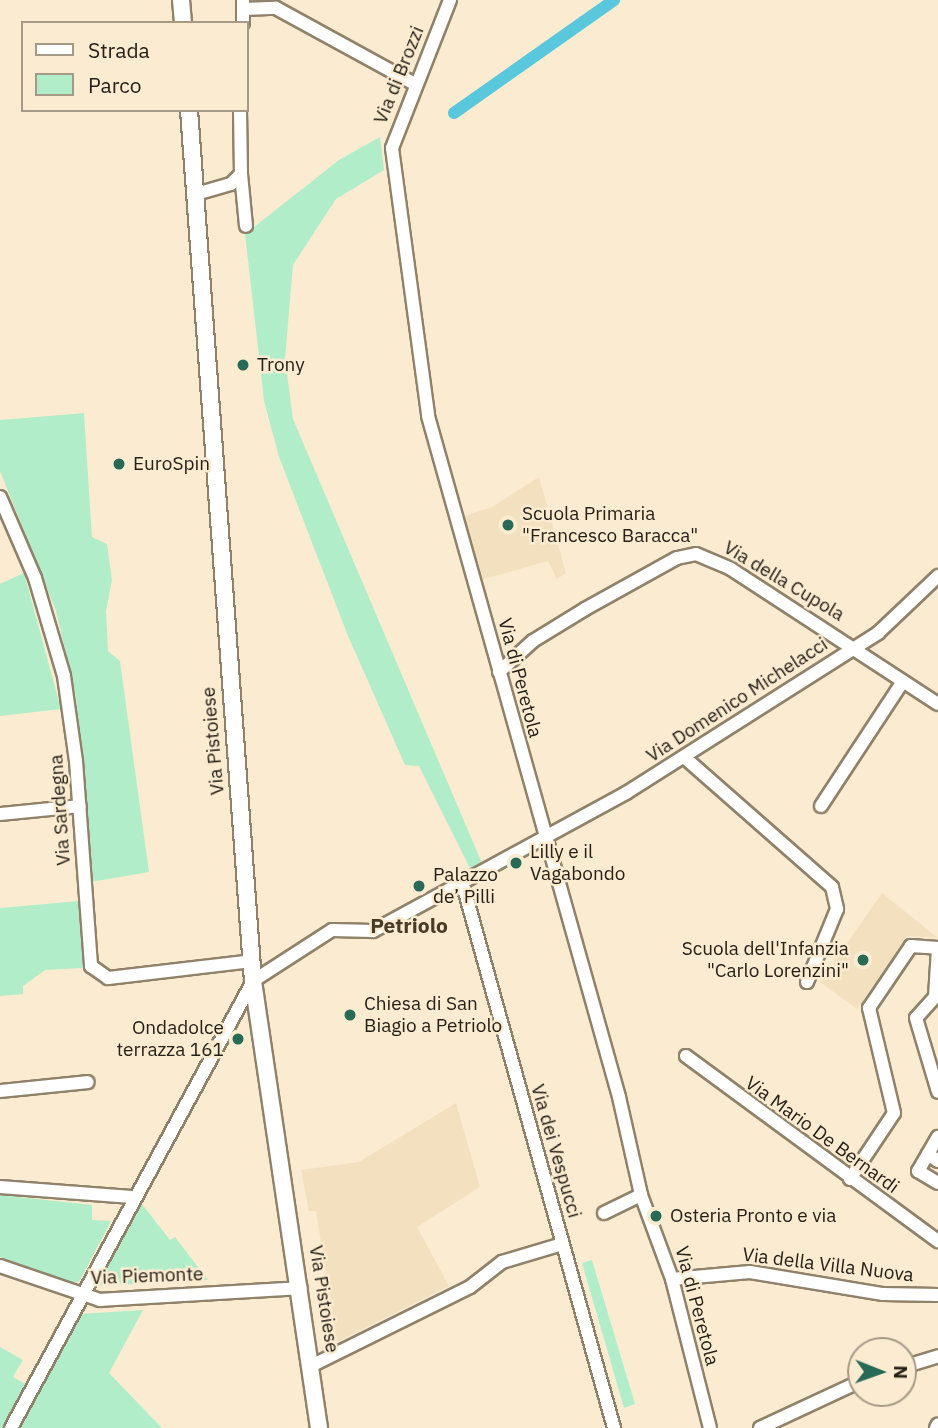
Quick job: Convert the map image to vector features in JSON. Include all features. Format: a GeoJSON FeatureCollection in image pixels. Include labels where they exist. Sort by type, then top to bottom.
{"type":"FeatureCollection","features":[{"type":"Feature","properties":{"kind":"main road"},"geometry":{"type":"LineString","coordinates":[[181,0],[183,21]]}},
{"type":"Feature","properties":{"kind":"main road","name":"Via Pistoiese"},"geometry":{"type":"LineString","coordinates":[[189,112],[253,981],[313,1365],[319,1428]]}},
{"type":"Feature","properties":{"kind":"main road","name":"Via Pistoiese"},"geometry":{"type":"LineString","coordinates":[[313,1365],[327,1428]]}},
{"type":"Feature","properties":{"kind":"street","name":"Via di Brozzi"},"geometry":{"type":"LineString","coordinates":[[391,165],[395,135],[450,0]]}},
{"type":"Feature","properties":{"kind":"street"},"geometry":{"type":"LineString","coordinates":[[243,4],[276,8],[415,84]]}},
{"type":"Feature","properties":{"kind":"street"},"geometry":{"type":"LineString","coordinates":[[240,112],[246,226]]}},
{"type":"Feature","properties":{"kind":"street","name":"Via di Peretola"},"geometry":{"type":"LineString","coordinates":[[391,165],[432,438],[619,1097],[641,1195],[672,1279],[710,1428]]}},
{"type":"Feature","properties":{"kind":"street"},"geometry":{"type":"LineString","coordinates":[[196,194],[231,184],[242,174]]}},
{"type":"Feature","properties":{"kind":"street","name":"Via Sardegna"},"geometry":{"type":"LineString","coordinates":[[0,497],[31,567],[55,640],[69,709],[80,806],[90,961],[96,974],[108,978],[252,961]]}},
{"type":"Feature","properties":{"kind":"street","name":"Via della Cupola"},"geometry":{"type":"LineString","coordinates":[[499,672],[546,632],[636,579],[690,554],[732,569],[855,647],[938,704]]}},
{"type":"Feature","properties":{"kind":"street","name":"Via Domenico Michelacci"},"geometry":{"type":"LineString","coordinates":[[253,981],[332,930],[368,934],[545,841],[684,757],[878,633],[938,576]]}},
{"type":"Feature","properties":{"kind":"street"},"geometry":{"type":"LineString","coordinates":[[821,806],[903,681]]}},
{"type":"Feature","properties":{"kind":"street"},"geometry":{"type":"LineString","coordinates":[[684,757],[832,887],[837,909],[807,982]]}},
{"type":"Feature","properties":{"kind":"street"},"geometry":{"type":"LineString","coordinates":[[0,814],[80,806]]}},
{"type":"Feature","properties":{"kind":"street","name":"Via dei Vespucci"},"geometry":{"type":"LineString","coordinates":[[463,885],[614,1428]]}},
{"type":"Feature","properties":{"kind":"street"},"geometry":{"type":"LineString","coordinates":[[850,1179],[894,1114],[869,1008],[911,946],[938,948],[936,997],[916,1018],[938,1092]]}},
{"type":"Feature","properties":{"kind":"street"},"geometry":{"type":"LineString","coordinates":[[11,1428],[132,1197],[253,981]]}},
{"type":"Feature","properties":{"kind":"street","name":"Via Mario De Bernardi"},"geometry":{"type":"LineString","coordinates":[[686,1056],[938,1241]]}},
{"type":"Feature","properties":{"kind":"street"},"geometry":{"type":"LineString","coordinates":[[0,1091],[88,1082]]}},
{"type":"Feature","properties":{"kind":"street"},"geometry":{"type":"LineString","coordinates":[[933,1158],[938,1137]]}},
{"type":"Feature","properties":{"kind":"street","name":"Via Mario De Bernardi"},"geometry":{"type":"LineString","coordinates":[[933,1158],[918,1171],[938,1184]]}},
{"type":"Feature","properties":{"kind":"street"},"geometry":{"type":"LineString","coordinates":[[0,1187],[132,1197]]}},
{"type":"Feature","properties":{"kind":"street"},"geometry":{"type":"LineString","coordinates":[[604,1213],[641,1195]]}},
{"type":"Feature","properties":{"kind":"street"},"geometry":{"type":"LineString","coordinates":[[313,1365],[470,1287],[502,1262],[562,1244]]}},
{"type":"Feature","properties":{"kind":"street","name":"Via Piemonte"},"geometry":{"type":"LineString","coordinates":[[0,1266],[80,1297],[100,1300],[301,1287]]}},
{"type":"Feature","properties":{"kind":"street","name":"Via della Villa Nuova"},"geometry":{"type":"LineString","coordinates":[[672,1279],[750,1272],[883,1294],[938,1295]]}},
{"type":"Feature","properties":{"kind":"street"},"geometry":{"type":"LineString","coordinates":[[917,1363],[938,1356]]}},
{"type":"Feature","properties":{"kind":"street"},"geometry":{"type":"LineString","coordinates":[[760,1428],[847,1388]]}},
{"type":"Feature","properties":{"kind":"shaded area","name":"Scuola Primaria \"Francesco Baracca\""},"geometry":{"type":"Polygon","coordinates":[[[539,477],[566,573],[557,579],[548,561],[481,580],[461,517],[492,507],[539,477]]]}},
{"type":"Feature","properties":{"kind":"shaded area","name":"Scuola dell'Infanzia \"Carlo Lorenzini\""},"geometry":{"type":"Polygon","coordinates":[[[882,893],[938,938],[907,936],[857,1009],[820,982],[882,893]]]}},
{"type":"Feature","properties":{"kind":"shaded area"},"geometry":{"type":"Polygon","coordinates":[[[456,1103],[480,1187],[417,1227],[449,1286],[337,1342],[316,1211],[309,1211],[301,1170],[359,1162],[456,1103]]]}},
{"type":"Feature","properties":{"kind":"green space"},"geometry":{"type":"Polygon","coordinates":[[[380,137],[384,170],[336,199],[293,265],[285,359],[293,419],[484,868],[472,872],[419,766],[405,765],[348,636],[279,457],[264,401],[245,234],[339,160],[380,137]]]}},
{"type":"Feature","properties":{"kind":"green space"},"geometry":{"type":"Polygon","coordinates":[[[84,413],[92,537],[107,544],[112,580],[106,611],[108,651],[120,661],[149,872],[91,882],[76,697],[56,611],[0,471],[0,420],[84,413]]]}},
{"type":"Feature","properties":{"kind":"green space"},"geometry":{"type":"Polygon","coordinates":[[[24,573],[61,709],[0,716],[0,584],[24,573]]]}},
{"type":"Feature","properties":{"kind":"green space"},"geometry":{"type":"Polygon","coordinates":[[[79,901],[83,968],[45,970],[23,986],[23,994],[0,996],[0,908],[79,901]]]}},
{"type":"Feature","properties":{"kind":"green space"},"geometry":{"type":"Polygon","coordinates":[[[0,1195],[92,1205],[92,1220],[111,1221],[79,1282],[65,1282],[0,1257],[0,1195]]]}},
{"type":"Feature","properties":{"kind":"green space"},"geometry":{"type":"Polygon","coordinates":[[[138,1199],[170,1240],[175,1237],[208,1280],[100,1286],[97,1278],[138,1199]]]}},
{"type":"Feature","properties":{"kind":"green space"},"geometry":{"type":"Polygon","coordinates":[[[592,1260],[635,1404],[624,1408],[582,1263],[592,1260]]]}},
{"type":"Feature","properties":{"kind":"green space"},"geometry":{"type":"Polygon","coordinates":[[[143,1310],[109,1373],[162,1428],[17,1428],[79,1314],[143,1310]]]}},
{"type":"Feature","properties":{"kind":"green space"},"geometry":{"type":"Polygon","coordinates":[[[0,1347],[23,1360],[13,1377],[29,1386],[6,1428],[0,1428],[0,1347]]]}},
{"type":"Feature","properties":{"kind":"waterway"},"geometry":{"type":"LineString","coordinates":[[454,113],[614,0]]}},
{"type":"Feature","properties":{"kind":"place","name":"Trony"},"geometry":{"type":"Point","coordinates":[243,365]}},
{"type":"Feature","properties":{"kind":"place","name":"EuroSpin"},"geometry":{"type":"Point","coordinates":[119,464]}},
{"type":"Feature","properties":{"kind":"place","name":"Scuola Primaria \"Francesco Baracca\""},"geometry":{"type":"Point","coordinates":[508,525]}},
{"type":"Feature","properties":{"kind":"place","name":"Lilly e il Vagabondo"},"geometry":{"type":"Point","coordinates":[516,863]}},
{"type":"Feature","properties":{"kind":"place","name":"Palazzo de’ Pilli"},"geometry":{"type":"Point","coordinates":[419,886]}},
{"type":"Feature","properties":{"kind":"place","name":"Scuola dell'Infanzia \"Carlo Lorenzini\""},"geometry":{"type":"Point","coordinates":[863,960]}},
{"type":"Feature","properties":{"kind":"place","name":"Chiesa di San Biagio a Petriolo"},"geometry":{"type":"Point","coordinates":[350,1015]}},
{"type":"Feature","properties":{"kind":"place","name":"Ondadolce terrazza 161"},"geometry":{"type":"Point","coordinates":[238,1039]}},
{"type":"Feature","properties":{"kind":"place","name":"Osteria Pronto e via"},"geometry":{"type":"Point","coordinates":[656,1216]}},
{"type":"Feature","properties":{"kind":"district","name":"Petriolo"},"geometry":{"type":"Point","coordinates":[409,925]}}]}
